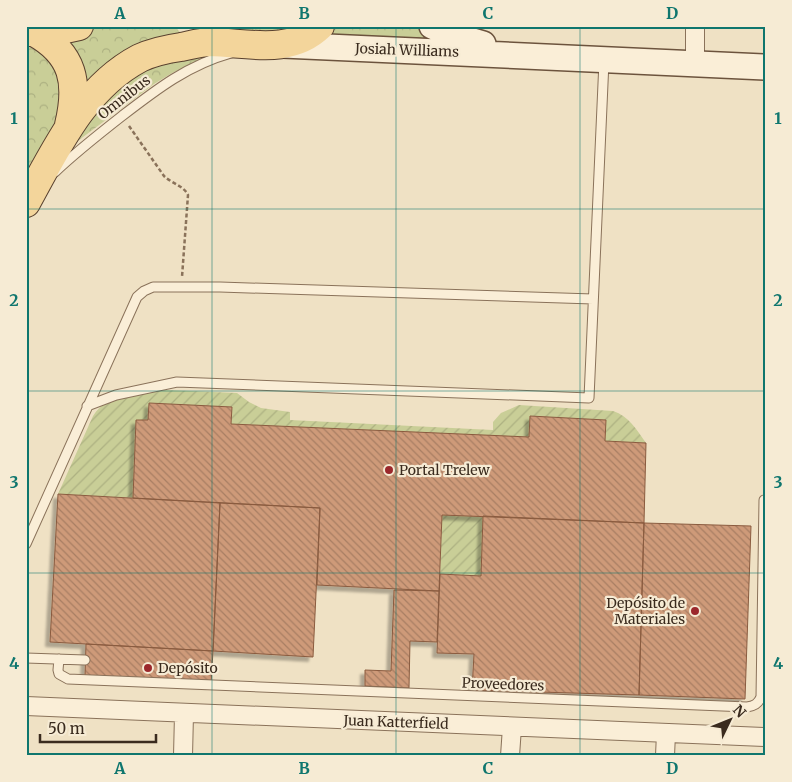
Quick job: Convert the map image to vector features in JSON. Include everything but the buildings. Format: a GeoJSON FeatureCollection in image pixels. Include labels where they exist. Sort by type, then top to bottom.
{"type":"FeatureCollection","features":[{"type":"Feature","properties":{"kind":"main road"},"geometry":{"type":"LineString","coordinates":[[30,32],[56,31],[79,26]]}},
{"type":"Feature","properties":{"kind":"main road"},"geometry":{"type":"LineString","coordinates":[[182,26],[190,33],[209,42]]}},
{"type":"Feature","properties":{"kind":"main road"},"geometry":{"type":"LineString","coordinates":[[26,203],[68,126],[108,81],[142,57],[209,42],[271,45],[300,41],[320,26]]}},
{"type":"Feature","properties":{"kind":"main road","name":"Josiah Williams"},"geometry":{"type":"LineString","coordinates":[[432,26],[474,42],[532,55]]}},
{"type":"Feature","properties":{"kind":"main road"},"geometry":{"type":"LineString","coordinates":[[30,32],[48,40],[61,52],[69,66],[73,80],[74,96],[68,126]]}},
{"type":"Feature","properties":{"kind":"main road","name":"Josiah Williams"},"geometry":{"type":"LineString","coordinates":[[271,45],[532,55],[766,67]]}},
{"type":"Feature","properties":{"kind":"street"},"geometry":{"type":"LineString","coordinates":[[695,63],[696,26]]}},
{"type":"Feature","properties":{"kind":"street","name":"Juan Katterfield"},"geometry":{"type":"LineString","coordinates":[[26,706],[766,738]]}},
{"type":"Feature","properties":{"kind":"street"},"geometry":{"type":"LineString","coordinates":[[183,756],[184,714]]}},
{"type":"Feature","properties":{"kind":"street"},"geometry":{"type":"LineString","coordinates":[[510,756],[512,727]]}},
{"type":"Feature","properties":{"kind":"street"},"geometry":{"type":"LineString","coordinates":[[665,756],[666,734]]}},
{"type":"Feature","properties":{"kind":"lane","name":"Omnibus"},"geometry":{"type":"LineString","coordinates":[[26,203],[49,177],[85,145],[163,84],[201,64],[230,53],[271,45]]}},
{"type":"Feature","properties":{"kind":"lane"},"geometry":{"type":"LineString","coordinates":[[87,406],[116,395],[177,382],[589,398],[604,59]]}},
{"type":"Feature","properties":{"kind":"lane"},"geometry":{"type":"LineString","coordinates":[[26,544],[137,297],[153,287],[182,286],[594,299]]}},
{"type":"Feature","properties":{"kind":"lane","name":"Proveedores"},"geometry":{"type":"LineString","coordinates":[[59,659],[59,674],[68,679],[727,707],[754,706],[759,703],[761,698],[764,500]]}},
{"type":"Feature","properties":{"kind":"lane"},"geometry":{"type":"LineString","coordinates":[[26,658],[86,660]]}},
{"type":"Feature","properties":{"kind":"path"},"geometry":{"type":"LineString","coordinates":[[126,122],[164,176],[183,188],[188,196],[182,286]]}},
{"type":"Feature","properties":{"kind":"green space"},"geometry":{"type":"Polygon","coordinates":[[[94,26],[174,26],[184,36],[87,93],[59,43],[75,32],[94,26]]]}},
{"type":"Feature","properties":{"kind":"green space"},"geometry":{"type":"Polygon","coordinates":[[[189,26],[311,26],[305,30],[205,34],[189,26]]]}},
{"type":"Feature","properties":{"kind":"green space"},"geometry":{"type":"Polygon","coordinates":[[[328,26],[421,26],[470,46],[316,37],[328,26]]]}},
{"type":"Feature","properties":{"kind":"green space"},"geometry":{"type":"Polygon","coordinates":[[[26,37],[40,42],[70,98],[26,189],[26,37]]]}},
{"type":"Feature","properties":{"kind":"green space"},"geometry":{"type":"Polygon","coordinates":[[[219,51],[172,73],[154,84],[71,146],[78,126],[141,67],[219,51]]]}},
{"type":"Feature","properties":{"kind":"green space"},"geometry":{"type":"Polygon","coordinates":[[[166,390],[237,393],[261,408],[290,412],[290,420],[493,430],[493,422],[501,413],[519,405],[613,411],[624,416],[646,443],[605,441],[606,420],[530,416],[529,437],[231,424],[232,407],[149,403],[148,420],[136,420],[133,498],[58,494],[93,416],[99,408],[116,397],[125,394],[166,390]]]}},
{"type":"Feature","properties":{"kind":"green space"},"geometry":{"type":"Polygon","coordinates":[[[442,515],[483,516],[481,576],[440,574],[442,515]]]}},
{"type":"Feature","properties":{"kind":"place","name":"Portal Trelew"},"geometry":{"type":"Point","coordinates":[389,470]}},
{"type":"Feature","properties":{"kind":"place","name":"Depósito de Materiales"},"geometry":{"type":"Point","coordinates":[695,611]}},
{"type":"Feature","properties":{"kind":"place","name":"Depósito"},"geometry":{"type":"Point","coordinates":[148,668]}}]}
